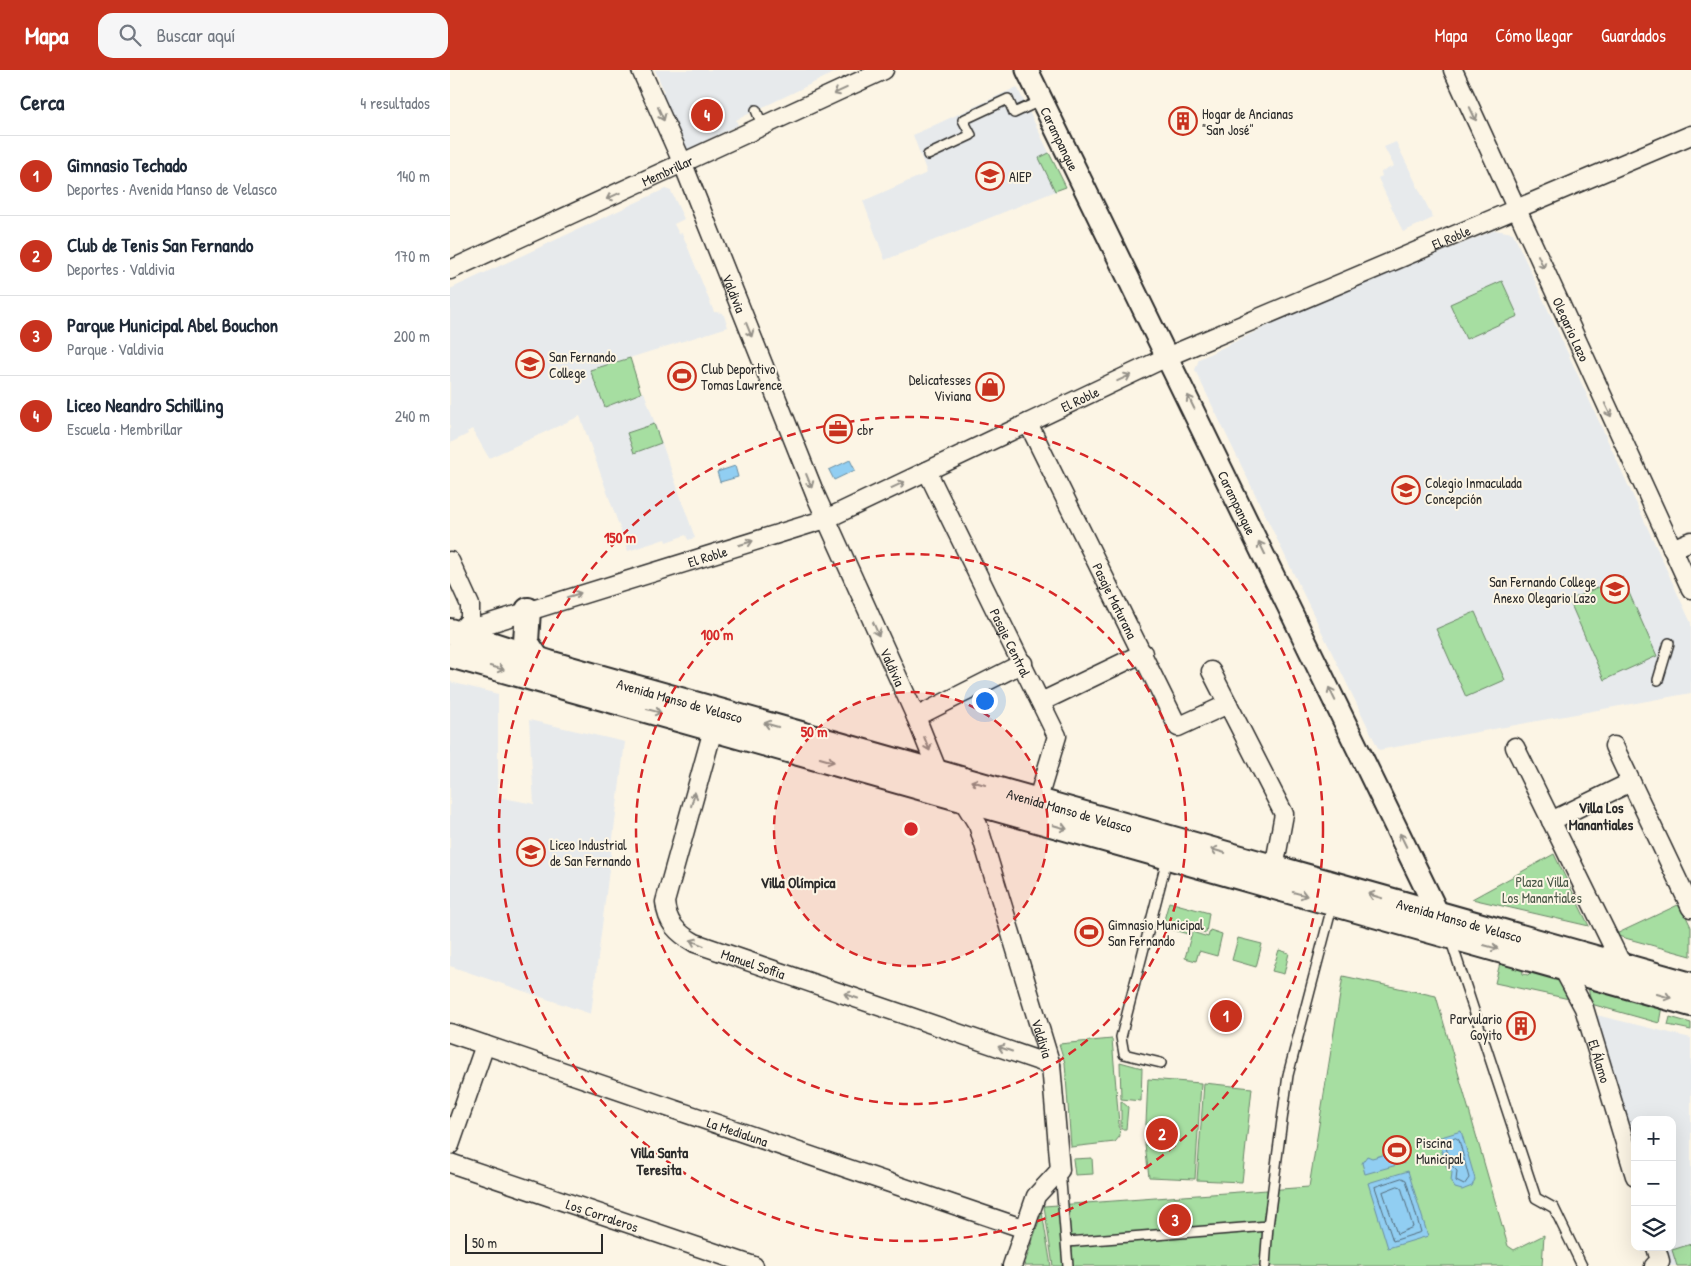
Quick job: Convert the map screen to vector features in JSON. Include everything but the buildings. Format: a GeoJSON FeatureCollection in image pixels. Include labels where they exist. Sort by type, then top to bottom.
{"type":"FeatureCollection","features":[{"type":"Feature","properties":{"kind":"main road"},"geometry":{"type":"LineString","coordinates":[[528,610],[526,642],[538,660]]}},
{"type":"Feature","properties":{"kind":"main road","name":"Avenida Manso de Velasco"},"geometry":{"type":"LineString","coordinates":[[452,638],[538,660],[962,800],[1035,810]]}},
{"type":"Feature","properties":{"kind":"main road","name":"Avenida Manso de Velasco"},"geometry":{"type":"LineString","coordinates":[[450,655],[938,772],[1035,810],[1444,926],[1564,958],[1633,988],[1691,1004]]}},
{"type":"Feature","properties":{"kind":"main road","name":"Avenida Manso de Velasco"},"geometry":{"type":"LineString","coordinates":[[1564,958],[1622,964],[1691,985]]}},
{"type":"Feature","properties":{"kind":"street","name":"Valdivia"},"geometry":{"type":"LineString","coordinates":[[641,70],[683,164],[826,518],[916,717],[938,772],[962,800],[978,825],[1051,1065],[1060,1170]]}},
{"type":"Feature","properties":{"kind":"street","name":"Membrillar"},"geometry":{"type":"LineString","coordinates":[[450,270],[884,70]]}},
{"type":"Feature","properties":{"kind":"street","name":"Carampangue"},"geometry":{"type":"LineString","coordinates":[[1027,70],[1168,356],[1444,926]]}},
{"type":"Feature","properties":{"kind":"street","name":"Olegario Lazo"},"geometry":{"type":"LineString","coordinates":[[1453,70],[1518,208],[1691,589]]}},
{"type":"Feature","properties":{"kind":"street","name":"El Roble"},"geometry":{"type":"LineString","coordinates":[[452,638],[528,610],[826,518],[1168,356],[1691,135]]}},
{"type":"Feature","properties":{"kind":"street","name":"Pasaje Maturana"},"geometry":{"type":"LineString","coordinates":[[1028,423],[1143,653],[1178,728],[1228,704]]}},
{"type":"Feature","properties":{"kind":"street","name":"Pasaje Central"},"geometry":{"type":"LineString","coordinates":[[927,471],[1023,663],[1057,736],[1035,810]]}},
{"type":"Feature","properties":{"kind":"street"},"geometry":{"type":"LineString","coordinates":[[1672,549],[1691,541]]}},
{"type":"Feature","properties":{"kind":"street"},"geometry":{"type":"LineString","coordinates":[[450,561],[470,605],[470,620],[452,638]]}},
{"type":"Feature","properties":{"kind":"street"},"geometry":{"type":"LineString","coordinates":[[1041,702],[1143,653]]}},
{"type":"Feature","properties":{"kind":"street"},"geometry":{"type":"LineString","coordinates":[[916,717],[1023,663]]}},
{"type":"Feature","properties":{"kind":"street"},"geometry":{"type":"LineString","coordinates":[[1211,671],[1284,814],[1272,877]]}},
{"type":"Feature","properties":{"kind":"street","name":"Manuel Soffia"},"geometry":{"type":"LineString","coordinates":[[716,719],[666,902],[669,920],[679,934],[704,946],[1051,1065]]}},
{"type":"Feature","properties":{"kind":"street"},"geometry":{"type":"LineString","coordinates":[[1614,746],[1691,908]]}},
{"type":"Feature","properties":{"kind":"street"},"geometry":{"type":"LineString","coordinates":[[1515,747],[1633,988]]}},
{"type":"Feature","properties":{"kind":"street"},"geometry":{"type":"LineString","coordinates":[[1551,820],[1631,782]]}},
{"type":"Feature","properties":{"kind":"street","name":"El Álamo"},"geometry":{"type":"LineString","coordinates":[[1564,958],[1584,1008],[1631,1163]]}},
{"type":"Feature","properties":{"kind":"street","name":"La Medialuna"},"geometry":{"type":"LineString","coordinates":[[450,1032],[1025,1228]]}},
{"type":"Feature","properties":{"kind":"street"},"geometry":{"type":"LineString","coordinates":[[450,1145],[485,1045]]}},
{"type":"Feature","properties":{"kind":"street","name":"Los Corraleros"},"geometry":{"type":"LineString","coordinates":[[450,1163],[754,1266]]}},
{"type":"Feature","properties":{"kind":"street"},"geometry":{"type":"LineString","coordinates":[[1012,1266],[1036,1196],[1060,1170]]}},
{"type":"Feature","properties":{"kind":"street"},"geometry":{"type":"LineString","coordinates":[[1654,1266],[1660,1261],[1657,1251]]}},
{"type":"Feature","properties":{"kind":"lane"},"geometry":{"type":"LineString","coordinates":[[928,155],[971,135],[963,120],[1008,99],[1014,113],[1042,100]]}},
{"type":"Feature","properties":{"kind":"lane"},"geometry":{"type":"LineString","coordinates":[[756,110],[763,126]]}},
{"type":"Feature","properties":{"kind":"lane"},"geometry":{"type":"LineString","coordinates":[[1658,680],[1669,643]]}},
{"type":"Feature","properties":{"kind":"lane"},"geometry":{"type":"LineString","coordinates":[[1161,1063],[1124,1054],[1121,1037],[1170,848]]}},
{"type":"Feature","properties":{"kind":"lane"},"geometry":{"type":"LineString","coordinates":[[1265,1266],[1268,1226],[1288,1075],[1335,894]]}},
{"type":"Feature","properties":{"kind":"lane"},"geometry":{"type":"LineString","coordinates":[[1444,926],[1536,1198],[1554,1208],[1582,1266]]}},
{"type":"Feature","properties":{"kind":"lane"},"geometry":{"type":"LineString","coordinates":[[1060,1170],[1068,1266]]}},
{"type":"Feature","properties":{"kind":"lane"},"geometry":{"type":"LineString","coordinates":[[1067,1242],[1268,1226]]}},
{"type":"Feature","properties":{"kind":"lane"},"geometry":{"type":"LineString","coordinates":[[1574,1266],[1575,1252]]}},
{"type":"Feature","properties":{"kind":"shaded area"},"geometry":{"type":"Polygon","coordinates":[[[655,70],[840,70],[736,120],[738,125],[684,151],[659,93],[664,91],[655,70]]]}},
{"type":"Feature","properties":{"kind":"shaded area","name":"AIEP"},"geometry":{"type":"Polygon","coordinates":[[[1017,87],[1066,187],[885,260],[863,201],[927,173],[913,135],[1017,87]]]}},
{"type":"Feature","properties":{"kind":"shaded area"},"geometry":{"type":"Polygon","coordinates":[[[1396,142],[1433,218],[1403,232],[1378,178],[1382,176],[1381,172],[1394,166],[1384,147],[1396,142]]]}},
{"type":"Feature","properties":{"kind":"shaded area","name":"San Fernando College"},"geometry":{"type":"Polygon","coordinates":[[[665,189],[671,191],[684,219],[674,224],[679,234],[682,233],[714,312],[723,313],[728,327],[591,370],[605,406],[644,392],[695,538],[688,540],[686,535],[666,542],[665,539],[628,551],[580,416],[489,458],[472,429],[467,432],[468,434],[450,443],[450,289],[665,189]]]}},
{"type":"Feature","properties":{"kind":"shaded area","name":"Colegio Inmaculada Concepción"},"geometry":{"type":"Polygon","coordinates":[[[1495,230],[1513,233],[1691,623],[1691,693],[1379,750],[1195,370],[1199,359],[1292,314],[1495,230]]]}},
{"type":"Feature","properties":{"kind":"shaded area","name":"Liceo Industrial de San Fernando"},"geometry":{"type":"Polygon","coordinates":[[[450,682],[498,694],[498,797],[534,804],[529,720],[625,742],[591,1014],[450,966],[450,682]]]}},
{"type":"Feature","properties":{"kind":"shaded area"},"geometry":{"type":"Polygon","coordinates":[[[1592,1014],[1691,1038],[1691,1266],[1670,1266],[1666,1251],[1676,1251],[1676,1116],[1631,1116],[1631,1137],[1592,1014]]]}},
{"type":"Feature","properties":{"kind":"green space"},"geometry":{"type":"Polygon","coordinates":[[[1049,153],[1066,187],[1055,191],[1039,158],[1049,153]]]}},
{"type":"Feature","properties":{"kind":"green space"},"geometry":{"type":"Polygon","coordinates":[[[1502,281],[1518,316],[1466,339],[1450,304],[1502,281]]]}},
{"type":"Feature","properties":{"kind":"green space"},"geometry":{"type":"Polygon","coordinates":[[[630,358],[641,393],[605,407],[590,370],[630,358]]]}},
{"type":"Feature","properties":{"kind":"green space"},"geometry":{"type":"Polygon","coordinates":[[[654,424],[661,443],[634,453],[627,433],[654,424]]]}},
{"type":"Feature","properties":{"kind":"green space"},"geometry":{"type":"Polygon","coordinates":[[[1622,577],[1657,656],[1604,680],[1569,600],[1622,577]]]}},
{"type":"Feature","properties":{"kind":"green space"},"geometry":{"type":"Polygon","coordinates":[[[1475,612],[1505,680],[1466,697],[1436,629],[1475,612]]]}},
{"type":"Feature","properties":{"kind":"green space","name":"Plaza Villa Los Manantiales"},"geometry":{"type":"Polygon","coordinates":[[[1554,854],[1589,926],[1472,899],[1554,854]]]}},
{"type":"Feature","properties":{"kind":"green space"},"geometry":{"type":"Polygon","coordinates":[[[1169,902],[1209,913],[1206,933],[1190,929],[1188,934],[1162,927],[1169,902]]]}},
{"type":"Feature","properties":{"kind":"green space"},"geometry":{"type":"Polygon","coordinates":[[[1680,904],[1691,927],[1691,956],[1614,935],[1680,904]]]}},
{"type":"Feature","properties":{"kind":"green space"},"geometry":{"type":"Polygon","coordinates":[[[1210,930],[1222,934],[1217,956],[1199,951],[1196,961],[1185,958],[1192,932],[1208,937],[1210,930]]]}},
{"type":"Feature","properties":{"kind":"green space"},"geometry":{"type":"Polygon","coordinates":[[[1238,938],[1262,944],[1256,967],[1232,960],[1238,938]]]}},
{"type":"Feature","properties":{"kind":"green space"},"geometry":{"type":"Polygon","coordinates":[[[1279,950],[1289,953],[1284,974],[1272,971],[1279,950]]]}},
{"type":"Feature","properties":{"kind":"green space"},"geometry":{"type":"Polygon","coordinates":[[[1500,963],[1522,967],[1523,974],[1528,975],[1533,970],[1562,978],[1574,1000],[1495,983],[1500,963]]]}},
{"type":"Feature","properties":{"kind":"green space","name":"Piscina Municipal"},"geometry":{"type":"Polygon","coordinates":[[[1343,976],[1436,996],[1508,1246],[1514,1250],[1544,1235],[1542,1266],[1053,1266],[1044,1206],[1309,1187],[1343,976]]]}},
{"type":"Feature","properties":{"kind":"green space"},"geometry":{"type":"Polygon","coordinates":[[[1588,986],[1662,1006],[1659,1023],[1591,1004],[1588,986]]]}},
{"type":"Feature","properties":{"kind":"green space"},"geometry":{"type":"Polygon","coordinates":[[[1670,1017],[1691,1023],[1691,1030],[1668,1025],[1670,1017]]]}},
{"type":"Feature","properties":{"kind":"green space"},"geometry":{"type":"Polygon","coordinates":[[[1112,1039],[1120,1136],[1115,1142],[1071,1147],[1065,1063],[1059,1044],[1112,1039]]]}},
{"type":"Feature","properties":{"kind":"green space"},"geometry":{"type":"Polygon","coordinates":[[[1120,1062],[1142,1068],[1141,1101],[1121,1099],[1120,1062]]]}},
{"type":"Feature","properties":{"kind":"green space"},"geometry":{"type":"Polygon","coordinates":[[[1148,1079],[1201,1083],[1195,1179],[1149,1177],[1145,1145],[1148,1079]]]}},
{"type":"Feature","properties":{"kind":"green space"},"geometry":{"type":"Polygon","coordinates":[[[1204,1083],[1252,1088],[1242,1182],[1197,1180],[1204,1083]]]}},
{"type":"Feature","properties":{"kind":"green space"},"geometry":{"type":"Polygon","coordinates":[[[1121,1101],[1128,1107],[1126,1129],[1121,1129],[1121,1101]]]}},
{"type":"Feature","properties":{"kind":"green space"},"geometry":{"type":"Polygon","coordinates":[[[1092,1158],[1093,1174],[1075,1175],[1073,1159],[1092,1158]]]}},
{"type":"Feature","properties":{"kind":"green space"},"geometry":{"type":"Polygon","coordinates":[[[1042,1212],[1051,1266],[1024,1266],[1042,1212]]]}},
{"type":"Feature","properties":{"kind":"green space"},"geometry":{"type":"Polygon","coordinates":[[[1691,1244],[1691,1266],[1677,1266],[1672,1251],[1676,1251],[1676,1249],[1691,1244]]]}},
{"type":"Feature","properties":{"kind":"water"},"geometry":{"type":"Polygon","coordinates":[[[850,460],[855,470],[834,480],[829,470],[850,460]]]}},
{"type":"Feature","properties":{"kind":"water"},"geometry":{"type":"Polygon","coordinates":[[[735,466],[738,477],[720,482],[717,472],[735,466]]]}},
{"type":"Feature","properties":{"kind":"water"},"geometry":{"type":"Polygon","coordinates":[[[1461,1131],[1475,1179],[1472,1186],[1462,1190],[1455,1188],[1451,1182],[1452,1172],[1447,1168],[1438,1138],[1461,1131]]]}},
{"type":"Feature","properties":{"kind":"water"},"geometry":{"type":"Polygon","coordinates":[[[1400,1150],[1404,1163],[1365,1174],[1362,1163],[1367,1156],[1372,1158],[1400,1150]]]}},
{"type":"Feature","properties":{"kind":"water"},"geometry":{"type":"Polygon","coordinates":[[[1408,1171],[1428,1236],[1388,1248],[1368,1183],[1408,1171]]]}},
{"type":"Feature","properties":{"kind":"place","name":"Liceo Neandro Schilling"},"geometry":{"type":"Point","coordinates":[707,115]}},
{"type":"Feature","properties":{"kind":"place","name":"Hogar de Ancianas \"San José\""},"geometry":{"type":"Point","coordinates":[1183,121]}},
{"type":"Feature","properties":{"kind":"place","name":"AIEP"},"geometry":{"type":"Point","coordinates":[990,176]}},
{"type":"Feature","properties":{"kind":"place","name":"San Fernando College"},"geometry":{"type":"Point","coordinates":[530,364]}},
{"type":"Feature","properties":{"kind":"place","name":"Club Deportivo Tomas Lawrence"},"geometry":{"type":"Point","coordinates":[682,376]}},
{"type":"Feature","properties":{"kind":"place","name":"Delicatesses Viviana"},"geometry":{"type":"Point","coordinates":[990,387]}},
{"type":"Feature","properties":{"kind":"place","name":"cbr"},"geometry":{"type":"Point","coordinates":[838,429]}},
{"type":"Feature","properties":{"kind":"place","name":"Colegio Inmaculada Concepción"},"geometry":{"type":"Point","coordinates":[1406,490]}},
{"type":"Feature","properties":{"kind":"place","name":"San Fernando College Anexo Olegario Lazo"},"geometry":{"type":"Point","coordinates":[1615,589]}},
{"type":"Feature","properties":{"kind":"place","name":"Liceo Industrial de San Fernando"},"geometry":{"type":"Point","coordinates":[531,852]}},
{"type":"Feature","properties":{"kind":"place","name":"Gimnasio Municipal San Fernando"},"geometry":{"type":"Point","coordinates":[1089,932]}},
{"type":"Feature","properties":{"kind":"place","name":"Gimnasio Techado"},"geometry":{"type":"Point","coordinates":[1226,1016]}},
{"type":"Feature","properties":{"kind":"place","name":"Parvulario Goyito"},"geometry":{"type":"Point","coordinates":[1521,1026]}},
{"type":"Feature","properties":{"kind":"place","name":"Club de Tenis San Fernando"},"geometry":{"type":"Point","coordinates":[1162,1134]}},
{"type":"Feature","properties":{"kind":"place","name":"Piscina Municipal"},"geometry":{"type":"Point","coordinates":[1397,1150]}},
{"type":"Feature","properties":{"kind":"place","name":"Parque Municipal Abel Bouchon"},"geometry":{"type":"Point","coordinates":[1175,1220]}},
{"type":"Feature","properties":{"kind":"district","name":"Villa Los Manantiales"},"geometry":{"type":"Point","coordinates":[1601,816]}},
{"type":"Feature","properties":{"kind":"district","name":"Villa Olímpica"},"geometry":{"type":"Point","coordinates":[798,882]}},
{"type":"Feature","properties":{"kind":"district","name":"Villa Santa Teresita"},"geometry":{"type":"Point","coordinates":[659,1160]}}]}
